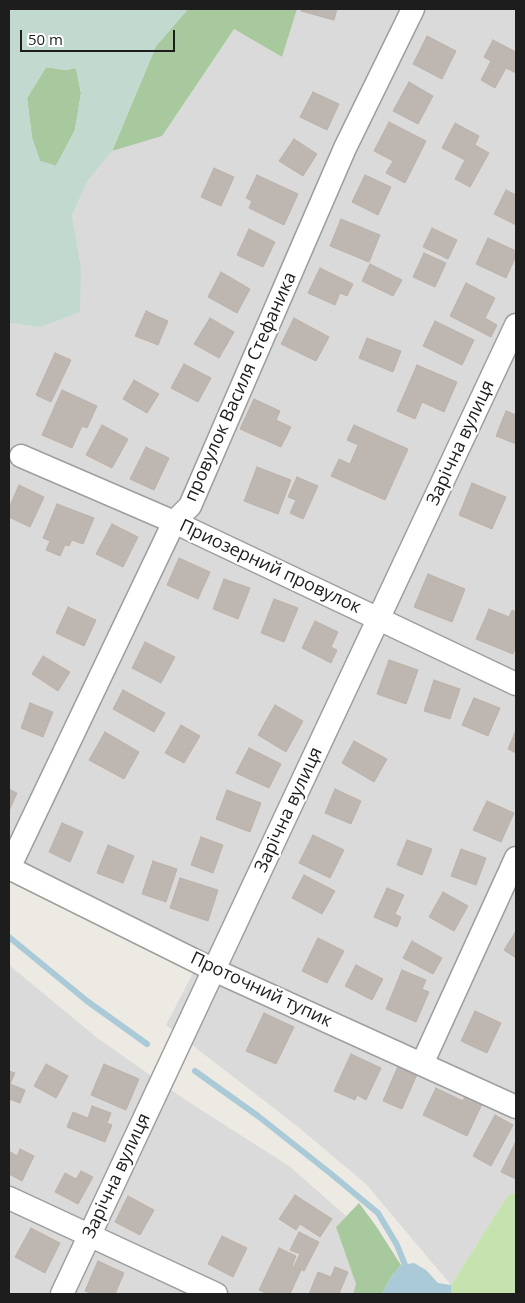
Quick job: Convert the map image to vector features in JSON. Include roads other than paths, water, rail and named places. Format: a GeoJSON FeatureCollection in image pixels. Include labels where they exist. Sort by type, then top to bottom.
{"type":"FeatureCollection","features":[{"type":"Feature","properties":{"kind":"street","name":"провулок Василя Стефаника"},"geometry":{"type":"LineString","coordinates":[[9,868],[174,522],[190,506],[345,148],[413,9]]}},
{"type":"Feature","properties":{"kind":"street","name":"Зарічна вулиця"},"geometry":{"type":"LineString","coordinates":[[62,1294],[516,325]]}},
{"type":"Feature","properties":{"kind":"street","name":"Приозерний провулок"},"geometry":{"type":"LineString","coordinates":[[21,456],[174,522],[516,684]]}},
{"type":"Feature","properties":{"kind":"street"},"geometry":{"type":"LineString","coordinates":[[422,1064],[516,858]]}},
{"type":"Feature","properties":{"kind":"street","name":"Проточний тупик"},"geometry":{"type":"LineString","coordinates":[[9,868],[214,970],[516,1108]]}},
{"type":"Feature","properties":{"kind":"street"},"geometry":{"type":"LineString","coordinates":[[9,1198],[216,1294]]}},
{"type":"Feature","properties":{"kind":"water"},"geometry":{"type":"Polygon","coordinates":[[[414,1263],[426,1270],[438,1283],[451,1285],[451,1294],[382,1294],[391,1277],[401,1265],[414,1263]]]}},
{"type":"Feature","properties":{"kind":"waterway"},"geometry":{"type":"LineString","coordinates":[[9,937],[87,1001],[147,1044]]}},
{"type":"Feature","properties":{"kind":"waterway"},"geometry":{"type":"LineString","coordinates":[[195,1071],[258,1116],[378,1213],[397,1245],[405,1265]]}}]}
